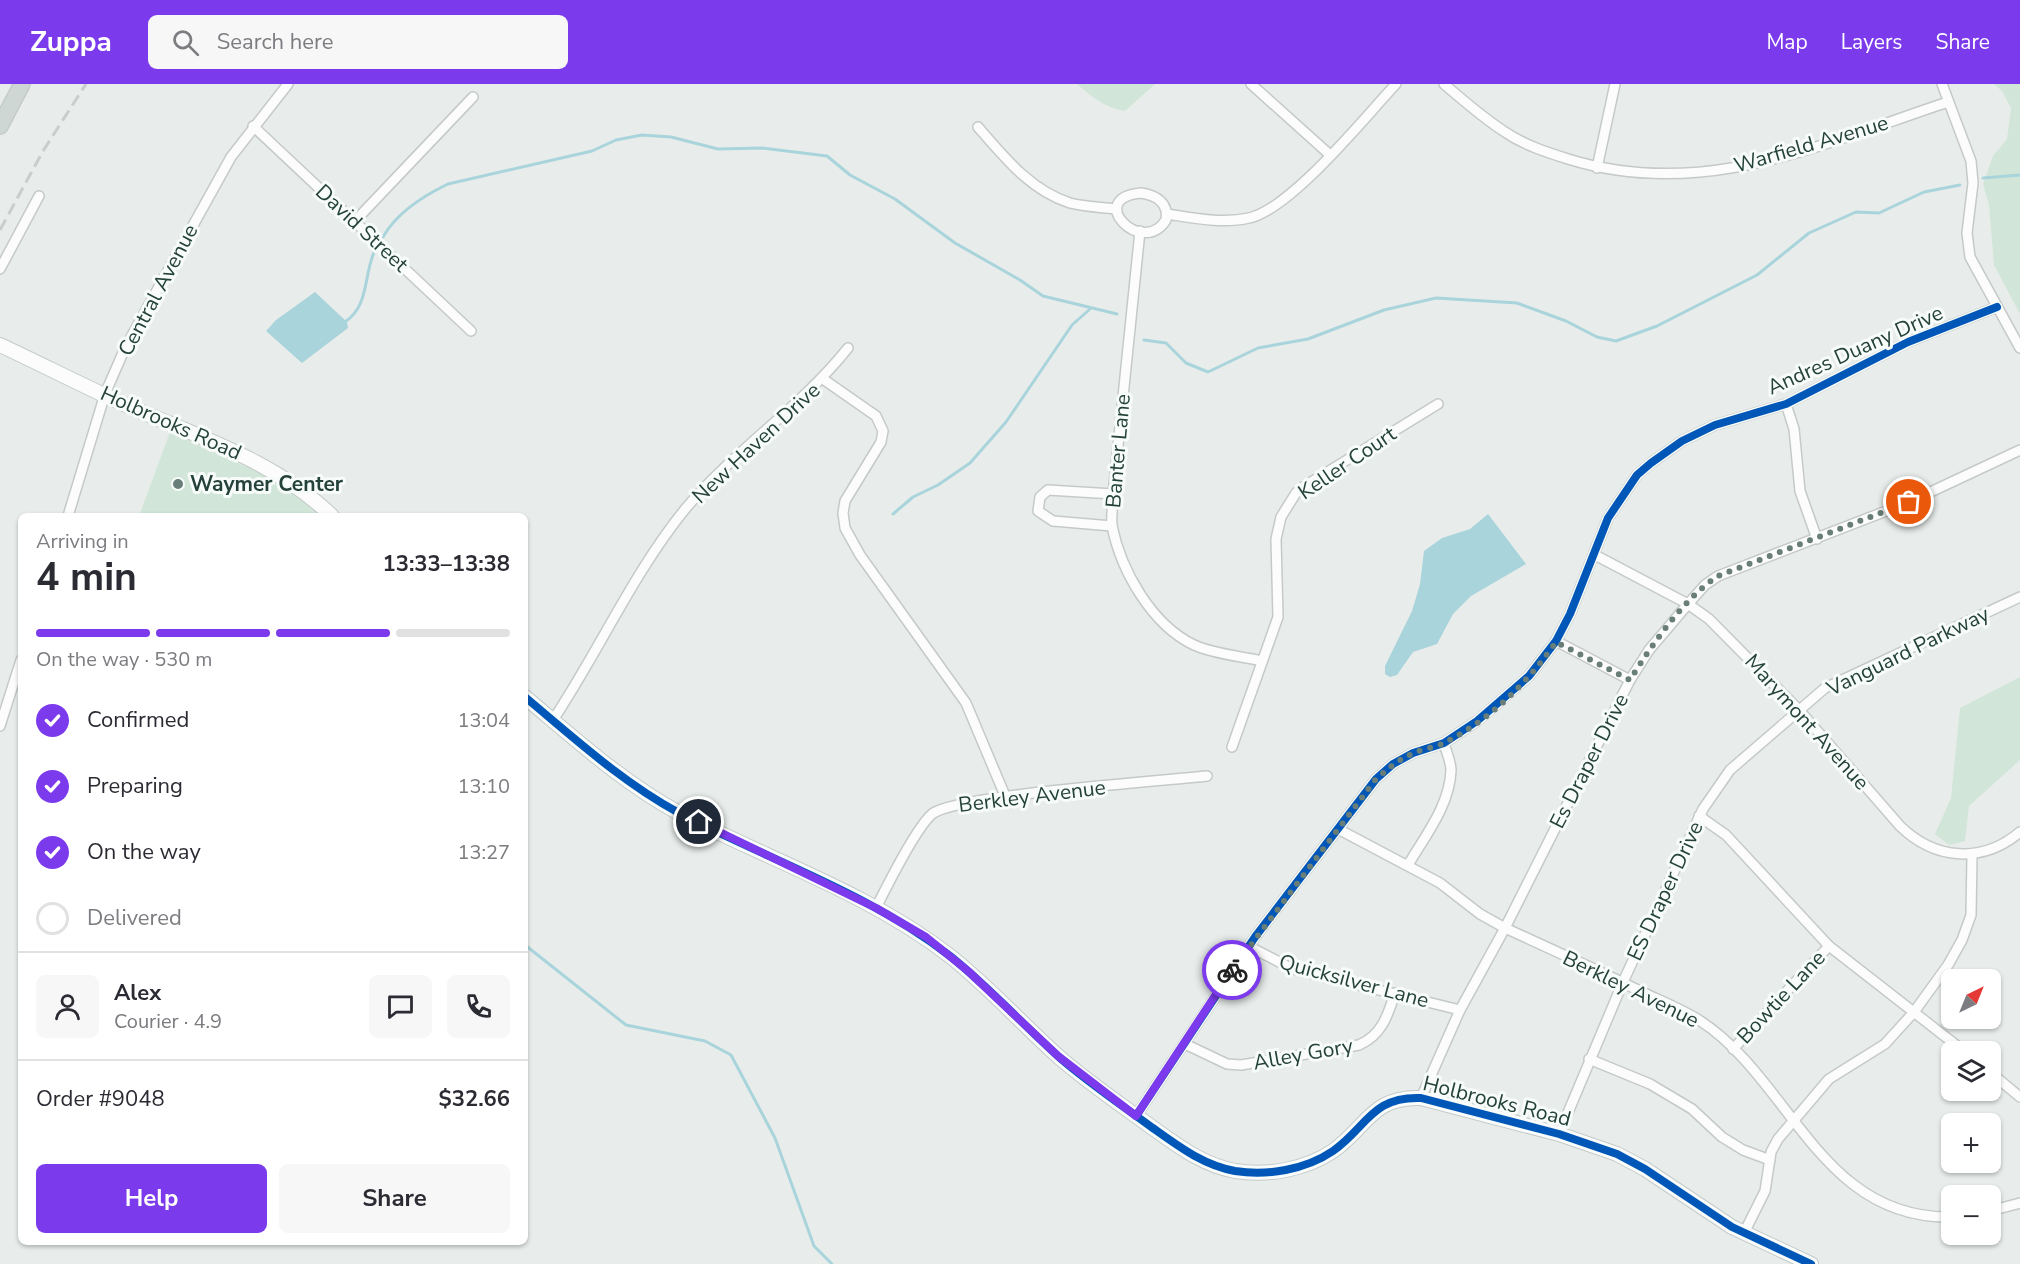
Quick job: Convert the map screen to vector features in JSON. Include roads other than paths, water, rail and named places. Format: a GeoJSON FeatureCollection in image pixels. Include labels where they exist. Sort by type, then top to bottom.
{"type":"FeatureCollection","features":[{"type":"Feature","properties":{"kind":"main road"},"geometry":{"type":"LineString","coordinates":[[0,126],[22,84]]}},
{"type":"Feature","properties":{"kind":"street","name":"Central Avenue"},"geometry":{"type":"LineString","coordinates":[[69,513],[105,394],[150,301],[231,157],[288,84]]}},
{"type":"Feature","properties":{"kind":"street"},"geometry":{"type":"LineString","coordinates":[[1251,84],[1329,154]]}},
{"type":"Feature","properties":{"kind":"street"},"geometry":{"type":"LineString","coordinates":[[1167,214],[1226,221],[1261,215],[1282,202],[1396,84]]}},
{"type":"Feature","properties":{"kind":"street","name":"Warfield Avenue"},"geometry":{"type":"LineString","coordinates":[[1444,84],[1506,133],[1541,151],[1597,168],[1689,175],[1758,164],[1948,102]]}},
{"type":"Feature","properties":{"kind":"street"},"geometry":{"type":"LineString","coordinates":[[1597,168],[1615,84]]}},
{"type":"Feature","properties":{"kind":"street"},"geometry":{"type":"LineString","coordinates":[[1942,84],[1971,161],[1973,183],[1966,233],[1970,257],[2020,348]]}},
{"type":"Feature","properties":{"kind":"street"},"geometry":{"type":"LineString","coordinates":[[355,221],[472,97]]}},
{"type":"Feature","properties":{"kind":"street","name":"David Street"},"geometry":{"type":"LineString","coordinates":[[253,126],[471,331]]}},
{"type":"Feature","properties":{"kind":"street"},"geometry":{"type":"LineString","coordinates":[[978,127],[1011,166],[1053,195],[1070,202],[1116,209]]}},
{"type":"Feature","properties":{"kind":"street"},"geometry":{"type":"LineString","coordinates":[[1116,209],[1122,199],[1141,193],[1158,198],[1167,214]]}},
{"type":"Feature","properties":{"kind":"street"},"geometry":{"type":"LineString","coordinates":[[0,269],[39,196]]}},
{"type":"Feature","properties":{"kind":"street"},"geometry":{"type":"LineString","coordinates":[[1116,209],[1121,223],[1140,231],[1158,229],[1167,214]]}},
{"type":"Feature","properties":{"kind":"street","name":"Banter Lane"},"geometry":{"type":"LineString","coordinates":[[1140,231],[1113,494],[1112,526],[1137,589],[1153,614],[1172,632],[1196,646],[1262,661]]}},
{"type":"Feature","properties":{"kind":"street","name":"Andres Duany Drive"},"geometry":{"type":"LineString","coordinates":[[1136,1116],[1232,970],[1376,779],[1394,764],[1413,753],[1444,743],[1505,699],[1529,676],[1556,642],[1595,555],[1613,508],[1636,475],[1682,441],[1714,425],[1786,404],[1908,342],[1997,307]]}},
{"type":"Feature","properties":{"kind":"street","name":"Holbrooks Road"},"geometry":{"type":"LineString","coordinates":[[0,345],[263,464],[295,483],[329,513]]}},
{"type":"Feature","properties":{"kind":"street"},"geometry":{"type":"LineString","coordinates":[[823,379],[848,348]]}},
{"type":"Feature","properties":{"kind":"street","name":"New Haven Drive"},"geometry":{"type":"LineString","coordinates":[[553,720],[642,571],[675,522],[712,481],[823,379],[876,416],[883,431],[881,442],[845,501],[843,513],[846,528],[860,555],[966,703],[1006,798]]}},
{"type":"Feature","properties":{"kind":"street","name":"Keller Court"},"geometry":{"type":"LineString","coordinates":[[1232,747],[1278,617],[1276,538],[1281,517],[1296,493],[1438,404]]}},
{"type":"Feature","properties":{"kind":"street"},"geometry":{"type":"LineString","coordinates":[[1786,404],[1794,429],[1800,492],[1817,538]]}},
{"type":"Feature","properties":{"kind":"street","name":"Es Draper Drive"},"geometry":{"type":"LineString","coordinates":[[1421,1098],[1460,1010],[1506,928],[1630,680],[1649,650],[1705,585],[1718,576],[1907,503],[2020,450]]}},
{"type":"Feature","properties":{"kind":"street"},"geometry":{"type":"LineString","coordinates":[[1112,526],[1053,521],[1038,511],[1040,497],[1048,490],[1113,494]]}},
{"type":"Feature","properties":{"kind":"street","name":"Marymont Avenue"},"geometry":{"type":"LineString","coordinates":[[1595,555],[1688,604],[1709,618],[1799,710],[1910,836],[1932,849],[1952,854],[1972,855],[2001,846],[2020,832]]}},
{"type":"Feature","properties":{"kind":"street","name":"Vanguard Parkway"},"geometry":{"type":"LineString","coordinates":[[1799,710],[1825,688],[2020,597]]}},
{"type":"Feature","properties":{"kind":"street"},"geometry":{"type":"LineString","coordinates":[[1556,642],[1630,680]]}},
{"type":"Feature","properties":{"kind":"street"},"geometry":{"type":"LineString","coordinates":[[0,726],[18,669]]}},
{"type":"Feature","properties":{"kind":"street","name":"Holbrooks Road"},"geometry":{"type":"LineString","coordinates":[[528,699],[651,797],[876,908],[926,937],[952,958],[1058,1056],[1136,1116],[1208,1164],[1235,1171],[1267,1172],[1300,1166],[1320,1158],[1345,1140],[1380,1106],[1400,1099],[1421,1098],[1559,1134],[1632,1161],[1744,1233],[1810,1264]]}},
{"type":"Feature","properties":{"kind":"street","name":"ES Draper Drive"},"geometry":{"type":"LineString","coordinates":[[1559,1134],[1589,1059],[1699,816],[1716,787],[1730,770],[1799,710]]}},
{"type":"Feature","properties":{"kind":"street"},"geometry":{"type":"LineString","coordinates":[[1408,865],[1441,809],[1448,792],[1451,768],[1444,743]]}},
{"type":"Feature","properties":{"kind":"street","name":"Berkley Avenue"},"geometry":{"type":"LineString","coordinates":[[876,908],[914,840],[933,814],[950,806],[1207,776]]}},
{"type":"Feature","properties":{"kind":"street"},"geometry":{"type":"LineString","coordinates":[[1699,816],[1726,835],[1829,946],[1951,1041]]}},
{"type":"Feature","properties":{"kind":"street","name":"Berkley Avenue"},"geometry":{"type":"LineString","coordinates":[[1338,829],[1408,865],[1506,928],[1700,1020],[1754,1071],[1792,1121],[1853,1185],[1900,1210],[1941,1217]]}},
{"type":"Feature","properties":{"kind":"street"},"geometry":{"type":"LineString","coordinates":[[1744,1233],[1765,1191],[1770,1160],[1778,1139],[1829,1079],[1885,1044],[1914,1012],[1948,964],[1962,940],[1971,915],[1972,855]]}},
{"type":"Feature","properties":{"kind":"street","name":"Bowtie Lane"},"geometry":{"type":"LineString","coordinates":[[1733,1049],[1829,946]]}},
{"type":"Feature","properties":{"kind":"street","name":"Quicksilver Lane"},"geometry":{"type":"LineString","coordinates":[[1250,947],[1293,969],[1460,1010]]}},
{"type":"Feature","properties":{"kind":"street","name":"Alley Gory"},"geometry":{"type":"LineString","coordinates":[[1185,1044],[1227,1064],[1241,1065],[1359,1045],[1369,1040],[1379,1030],[1395,993]]}},
{"type":"Feature","properties":{"kind":"street"},"geometry":{"type":"LineString","coordinates":[[1589,1059],[1650,1084],[1692,1109],[1722,1137],[1743,1150],[1770,1160]]}},
{"type":"Feature","properties":{"kind":"street"},"geometry":{"type":"LineString","coordinates":[[2001,1081],[2020,1097]]}},
{"type":"Feature","properties":{"kind":"street"},"geometry":{"type":"LineString","coordinates":[[2001,1208],[2020,1203]]}},
{"type":"Feature","properties":{"kind":"water"},"geometry":{"type":"Polygon","coordinates":[[[315,292],[347,322],[348,328],[302,363],[266,331],[276,320],[315,292]]]}},
{"type":"Feature","properties":{"kind":"water"},"geometry":{"type":"Polygon","coordinates":[[[1488,514],[1526,564],[1471,596],[1453,614],[1437,644],[1413,652],[1397,675],[1390,677],[1385,674],[1385,666],[1412,611],[1420,584],[1424,551],[1442,538],[1470,529],[1488,514]]]}},
{"type":"Feature","properties":{"kind":"waterway"},"geometry":{"type":"LineString","coordinates":[[383,237],[403,212],[448,184],[592,151],[616,140],[642,135],[671,137],[718,149],[762,148],[827,156],[850,175],[895,199],[955,243],[1020,280],[1043,296],[1117,314]]}},
{"type":"Feature","properties":{"kind":"waterway"},"geometry":{"type":"LineString","coordinates":[[1983,178],[2020,175]]}},
{"type":"Feature","properties":{"kind":"waterway"},"geometry":{"type":"LineString","coordinates":[[1144,340],[1166,343],[1186,363],[1208,372],[1258,348],[1308,339],[1384,310],[1436,298],[1517,303],[1566,321],[1597,337],[1616,341],[1657,326],[1757,275],[1809,233],[1856,212],[1879,213],[1924,192],[1960,185]]}},
{"type":"Feature","properties":{"kind":"waterway"},"geometry":{"type":"LineString","coordinates":[[345,322],[359,307],[375,250]]}},
{"type":"Feature","properties":{"kind":"waterway"},"geometry":{"type":"LineString","coordinates":[[893,514],[913,497],[938,485],[970,463],[1006,422],[1072,325],[1090,309]]}},
{"type":"Feature","properties":{"kind":"waterway"},"geometry":{"type":"LineString","coordinates":[[528,947],[626,1025],[705,1041],[731,1055],[775,1138],[814,1246],[832,1264]]}},
{"type":"Feature","properties":{"kind":"railway"},"geometry":{"type":"LineString","coordinates":[[0,230],[43,151],[86,84]]}},
{"type":"Feature","properties":{"kind":"place","name":"Waymer Center"},"geometry":{"type":"Point","coordinates":[178,484]}}]}
